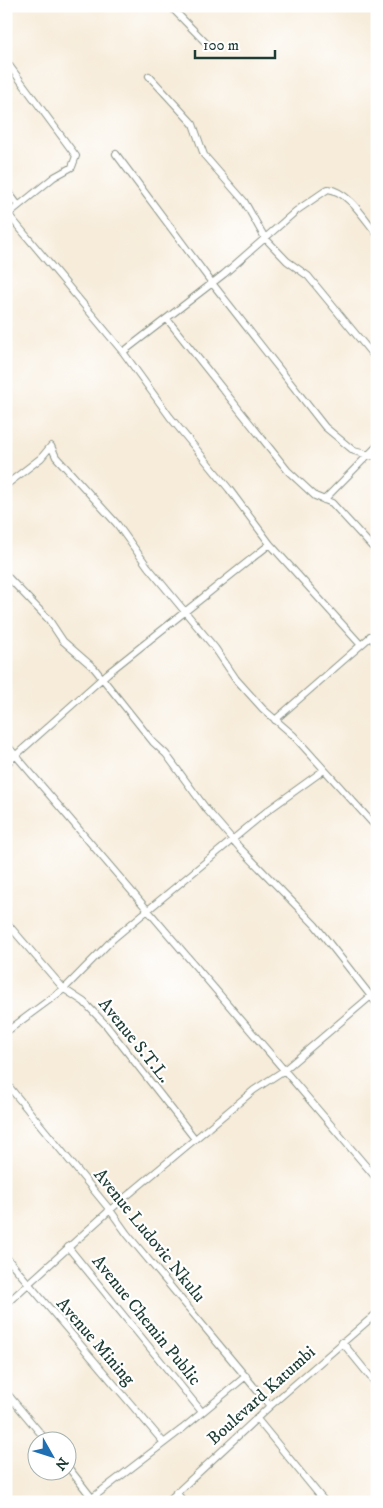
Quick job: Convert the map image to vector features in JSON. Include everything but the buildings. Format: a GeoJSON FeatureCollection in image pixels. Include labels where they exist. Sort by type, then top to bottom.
{"type":"FeatureCollection","features":[{"type":"Feature","properties":{"kind":"street"},"geometry":{"type":"LineString","coordinates":[[170,6],[208,45]]}},
{"type":"Feature","properties":{"kind":"street"},"geometry":{"type":"LineString","coordinates":[[372,6],[377,9]]}},
{"type":"Feature","properties":{"kind":"street"},"geometry":{"type":"LineString","coordinates":[[6,61],[76,156],[72,167],[62,171],[7,215],[123,352],[170,417],[229,488],[270,544],[360,644]]}},
{"type":"Feature","properties":{"kind":"street"},"geometry":{"type":"LineString","coordinates":[[149,76],[193,124],[204,155],[244,201],[265,238],[287,261],[308,276],[377,360]]}},
{"type":"Feature","properties":{"kind":"street"},"geometry":{"type":"LineString","coordinates":[[116,154],[212,283],[325,427],[354,451],[377,457]]}},
{"type":"Feature","properties":{"kind":"street"},"geometry":{"type":"LineString","coordinates":[[123,352],[212,283],[296,211],[328,188],[336,190],[348,199],[377,234]]}},
{"type":"Feature","properties":{"kind":"street"},"geometry":{"type":"LineString","coordinates":[[6,189],[18,205]]}},
{"type":"Feature","properties":{"kind":"street"},"geometry":{"type":"LineString","coordinates":[[167,319],[288,471],[307,490],[332,504],[341,512],[377,552]]}},
{"type":"Feature","properties":{"kind":"street"},"geometry":{"type":"LineString","coordinates":[[6,485],[41,458],[51,446],[56,456],[117,524],[148,567],[215,648],[236,679],[275,720],[293,735],[377,828]]}},
{"type":"Feature","properties":{"kind":"street"},"geometry":{"type":"LineString","coordinates":[[324,500],[366,455],[377,446]]}},
{"type":"Feature","properties":{"kind":"street"},"geometry":{"type":"LineString","coordinates":[[6,764],[102,679],[270,544]]}},
{"type":"Feature","properties":{"kind":"street"},"geometry":{"type":"LineString","coordinates":[[6,574],[49,620],[63,641],[94,668],[153,742],[166,754],[207,810],[232,840],[315,925],[377,1004]]}},
{"type":"Feature","properties":{"kind":"street"},"geometry":{"type":"LineString","coordinates":[[275,720],[377,631]]}},
{"type":"Feature","properties":{"kind":"street"},"geometry":{"type":"LineString","coordinates":[[370,636],[377,644]]}},
{"type":"Feature","properties":{"kind":"street"},"geometry":{"type":"LineString","coordinates":[[6,744],[377,1179]]}},
{"type":"Feature","properties":{"kind":"street"},"geometry":{"type":"LineString","coordinates":[[6,1032],[64,989],[113,938],[232,840],[324,770]]}},
{"type":"Feature","properties":{"kind":"street","name":"Avenue S.T.L."},"geometry":{"type":"LineString","coordinates":[[6,922],[64,989],[84,1002],[106,1025],[195,1140]]}},
{"type":"Feature","properties":{"kind":"street"},"geometry":{"type":"LineString","coordinates":[[6,1304],[110,1210],[254,1090],[283,1071],[371,996]]}},
{"type":"Feature","properties":{"kind":"street","name":"Avenue Ludovic Nkulu"},"geometry":{"type":"LineString","coordinates":[[6,1083],[110,1210],[127,1234],[270,1406]]}},
{"type":"Feature","properties":{"kind":"street","name":"Avenue Chemin Public"},"geometry":{"type":"LineString","coordinates":[[68,1247],[202,1412]]}},
{"type":"Feature","properties":{"kind":"street","name":"Avenue Mining"},"geometry":{"type":"LineString","coordinates":[[6,1257],[164,1444]]}},
{"type":"Feature","properties":{"kind":"street","name":"Boulevard Katumbi"},"geometry":{"type":"LineString","coordinates":[[167,1502],[270,1406],[342,1342],[377,1314]]}},
{"type":"Feature","properties":{"kind":"street"},"geometry":{"type":"LineString","coordinates":[[342,1342],[377,1386]]}},
{"type":"Feature","properties":{"kind":"street"},"geometry":{"type":"LineString","coordinates":[[76,1480],[90,1500],[164,1444],[246,1376]]}},
{"type":"Feature","properties":{"kind":"street"},"geometry":{"type":"LineString","coordinates":[[6,1392],[38,1430]]}},
{"type":"Feature","properties":{"kind":"street"},"geometry":{"type":"LineString","coordinates":[[257,1419],[325,1502]]}},
{"type":"Feature","properties":{"kind":"street"},"geometry":{"type":"LineString","coordinates":[[176,1492],[184,1502]]}}]}
